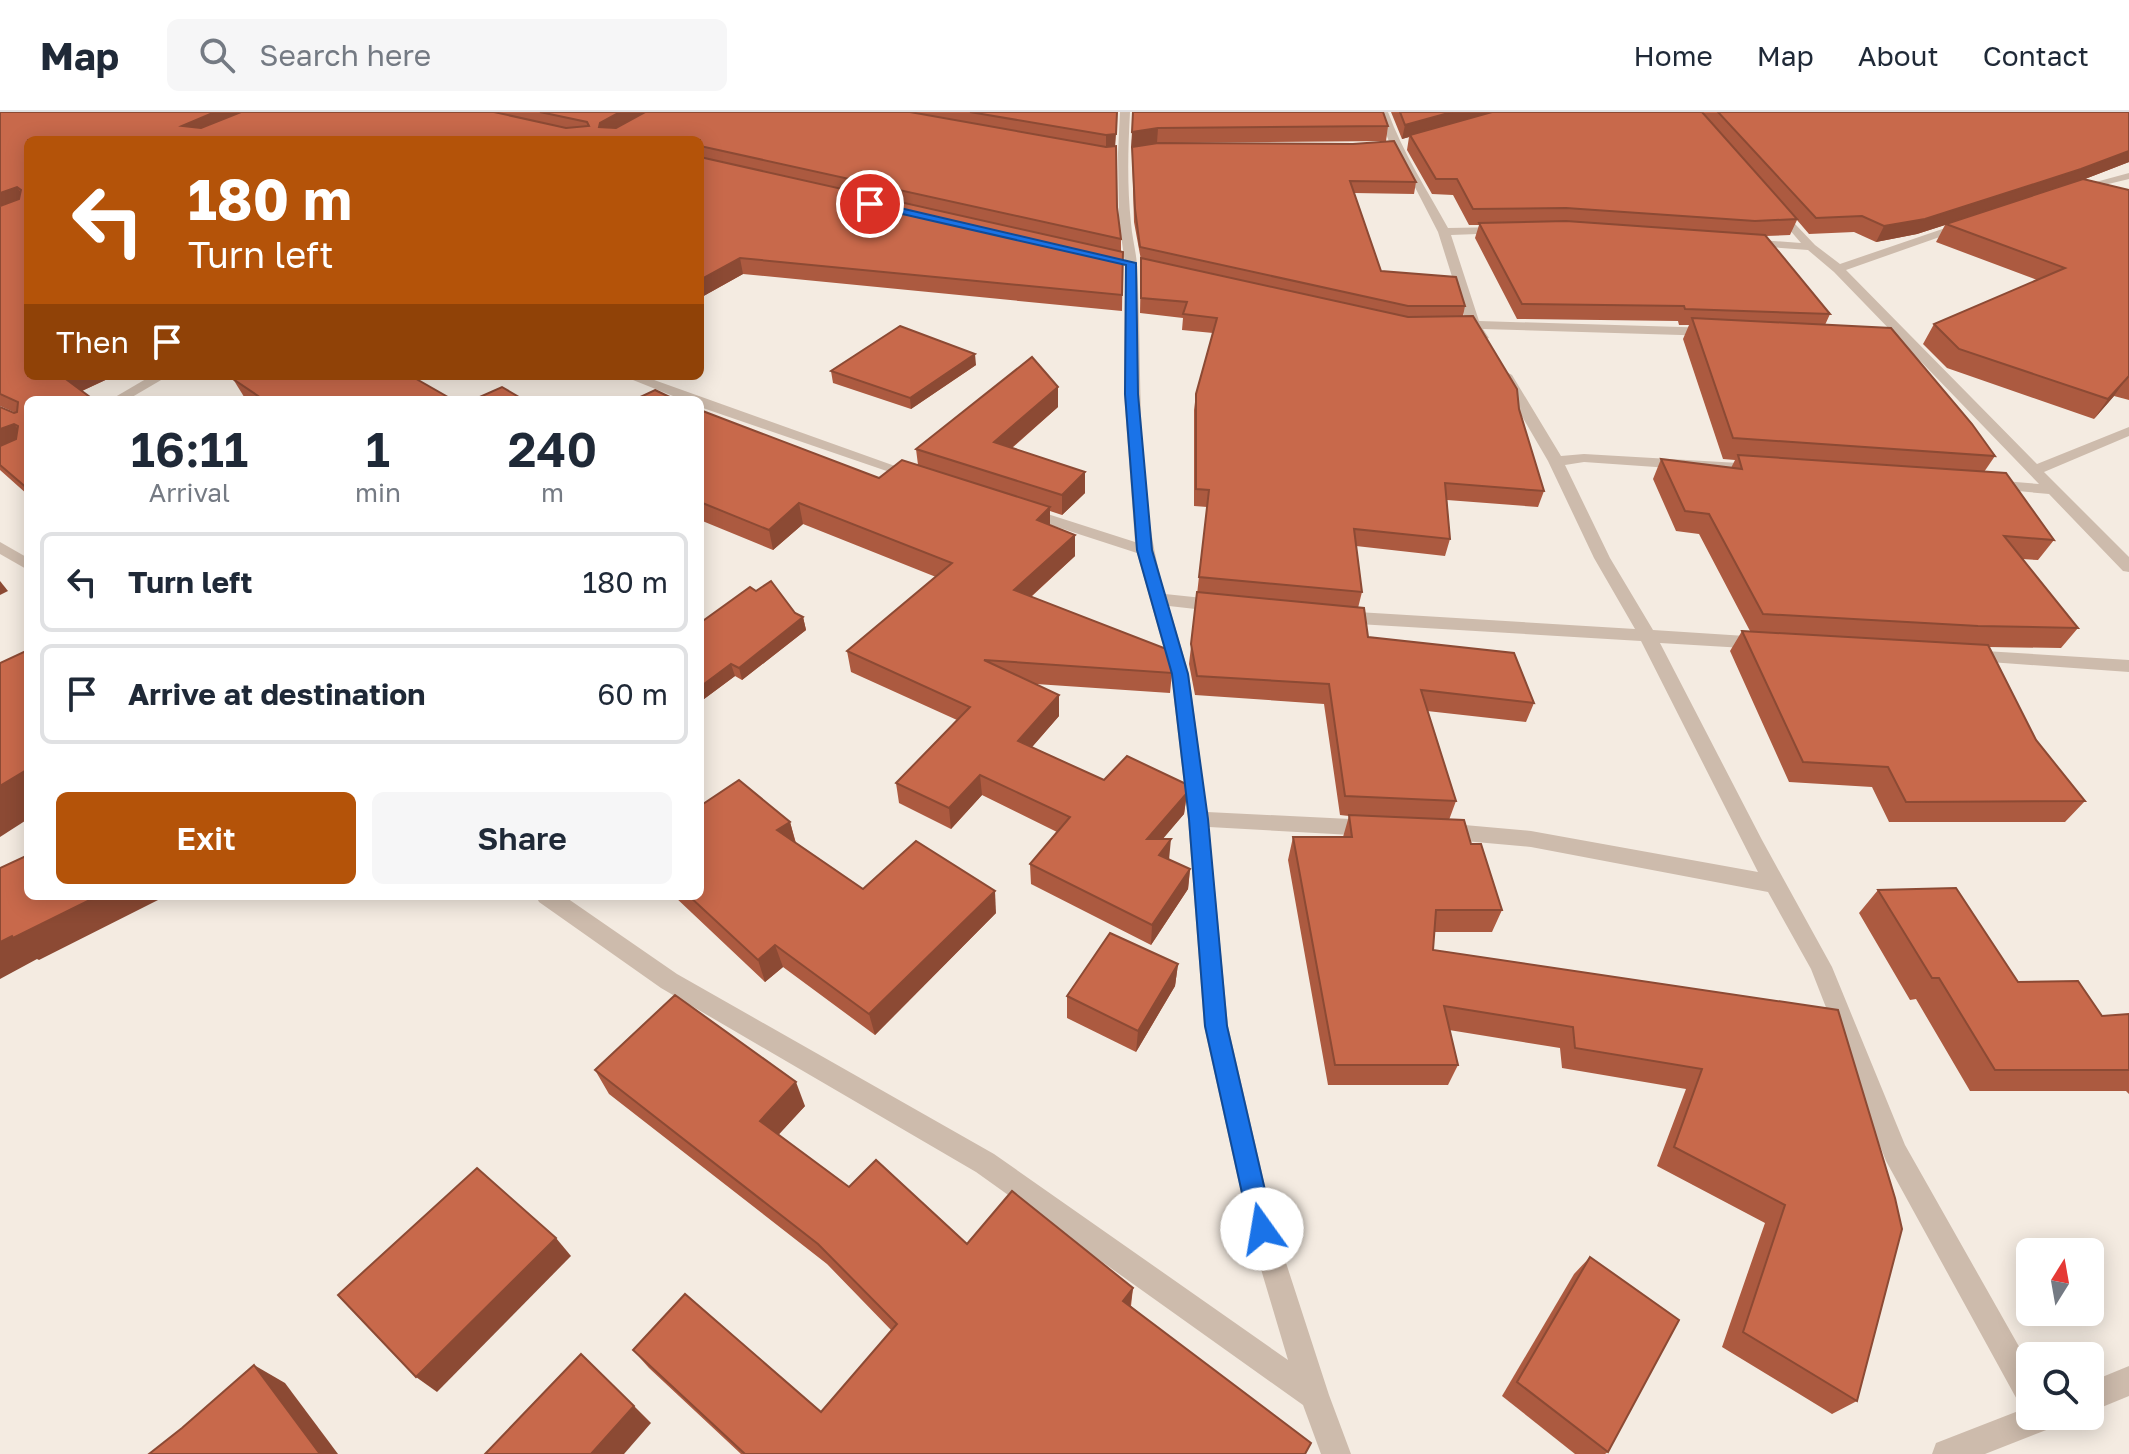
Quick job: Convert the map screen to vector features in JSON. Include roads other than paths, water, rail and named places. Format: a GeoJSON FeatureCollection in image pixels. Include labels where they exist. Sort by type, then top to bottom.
{"type":"FeatureCollection","features":[{"type":"Feature","properties":{"kind":"street"},"geometry":{"type":"LineString","coordinates":[[1125,112],[1125,222],[1131,263],[1131,394],[1144,550],[1180,674],[1198,819],[1216,1026],[1262,1229],[1314,1395],[1336,1454]]}},
{"type":"Feature","properties":{"kind":"street"},"geometry":{"type":"LineString","coordinates":[[1383,112],[1396,146],[1444,232],[1474,325],[1556,461],[1602,558],[1647,635],[1774,884],[1821,967],[1895,1152],[2016,1370]]}},
{"type":"Feature","properties":{"kind":"street"},"geometry":{"type":"LineString","coordinates":[[2062,192],[2129,176]]}},
{"type":"Feature","properties":{"kind":"street"},"geometry":{"type":"LineString","coordinates":[[1761,191],[1811,247],[1838,269],[2129,567]]}},
{"type":"Feature","properties":{"kind":"street"},"geometry":{"type":"LineString","coordinates":[[1838,269],[1973,222]]}},
{"type":"Feature","properties":{"kind":"street"},"geometry":{"type":"LineString","coordinates":[[1444,232],[1515,230]]}},
{"type":"Feature","properties":{"kind":"street"},"geometry":{"type":"LineString","coordinates":[[1737,242],[1811,247]]}},
{"type":"Feature","properties":{"kind":"street"},"geometry":{"type":"LineString","coordinates":[[1451,327],[1474,325],[1735,333]]}},
{"type":"Feature","properties":{"kind":"street"},"geometry":{"type":"LineString","coordinates":[[1859,338],[1906,339]]}},
{"type":"Feature","properties":{"kind":"street"},"geometry":{"type":"LineString","coordinates":[[124,396],[154,380]]}},
{"type":"Feature","properties":{"kind":"street"},"geometry":{"type":"LineString","coordinates":[[641,380],[684,396]]}},
{"type":"Feature","properties":{"kind":"street"},"geometry":{"type":"LineString","coordinates":[[704,403],[935,483]]}},
{"type":"Feature","properties":{"kind":"street"},"geometry":{"type":"LineString","coordinates":[[2035,470],[2129,431]]}},
{"type":"Feature","properties":{"kind":"street"},"geometry":{"type":"LineString","coordinates":[[1556,461],[1598,458],[1769,470]]}},
{"type":"Feature","properties":{"kind":"street"},"geometry":{"type":"LineString","coordinates":[[1975,484],[2055,490]]}},
{"type":"Feature","properties":{"kind":"street"},"geometry":{"type":"LineString","coordinates":[[1010,507],[1144,550]]}},
{"type":"Feature","properties":{"kind":"street"},"geometry":{"type":"LineString","coordinates":[[0,547],[24,562]]}},
{"type":"Feature","properties":{"kind":"street"},"geometry":{"type":"LineString","coordinates":[[1158,599],[1235,607]]}},
{"type":"Feature","properties":{"kind":"street"},"geometry":{"type":"LineString","coordinates":[[1328,616],[1783,645]]}},
{"type":"Feature","properties":{"kind":"street"},"geometry":{"type":"LineString","coordinates":[[1955,655],[2129,666]]}},
{"type":"Feature","properties":{"kind":"street"},"geometry":{"type":"LineString","coordinates":[[1198,819],[1531,839],[1774,884]]}},
{"type":"Feature","properties":{"kind":"street"},"geometry":{"type":"LineString","coordinates":[[553,900],[669,981],[985,1163],[1314,1395]]}},
{"type":"Feature","properties":{"kind":"street"},"geometry":{"type":"LineString","coordinates":[[2104,1391],[2129,1381]]}},
{"type":"Feature","properties":{"kind":"street"},"geometry":{"type":"LineString","coordinates":[[1947,1454],[2016,1426]]}}]}
